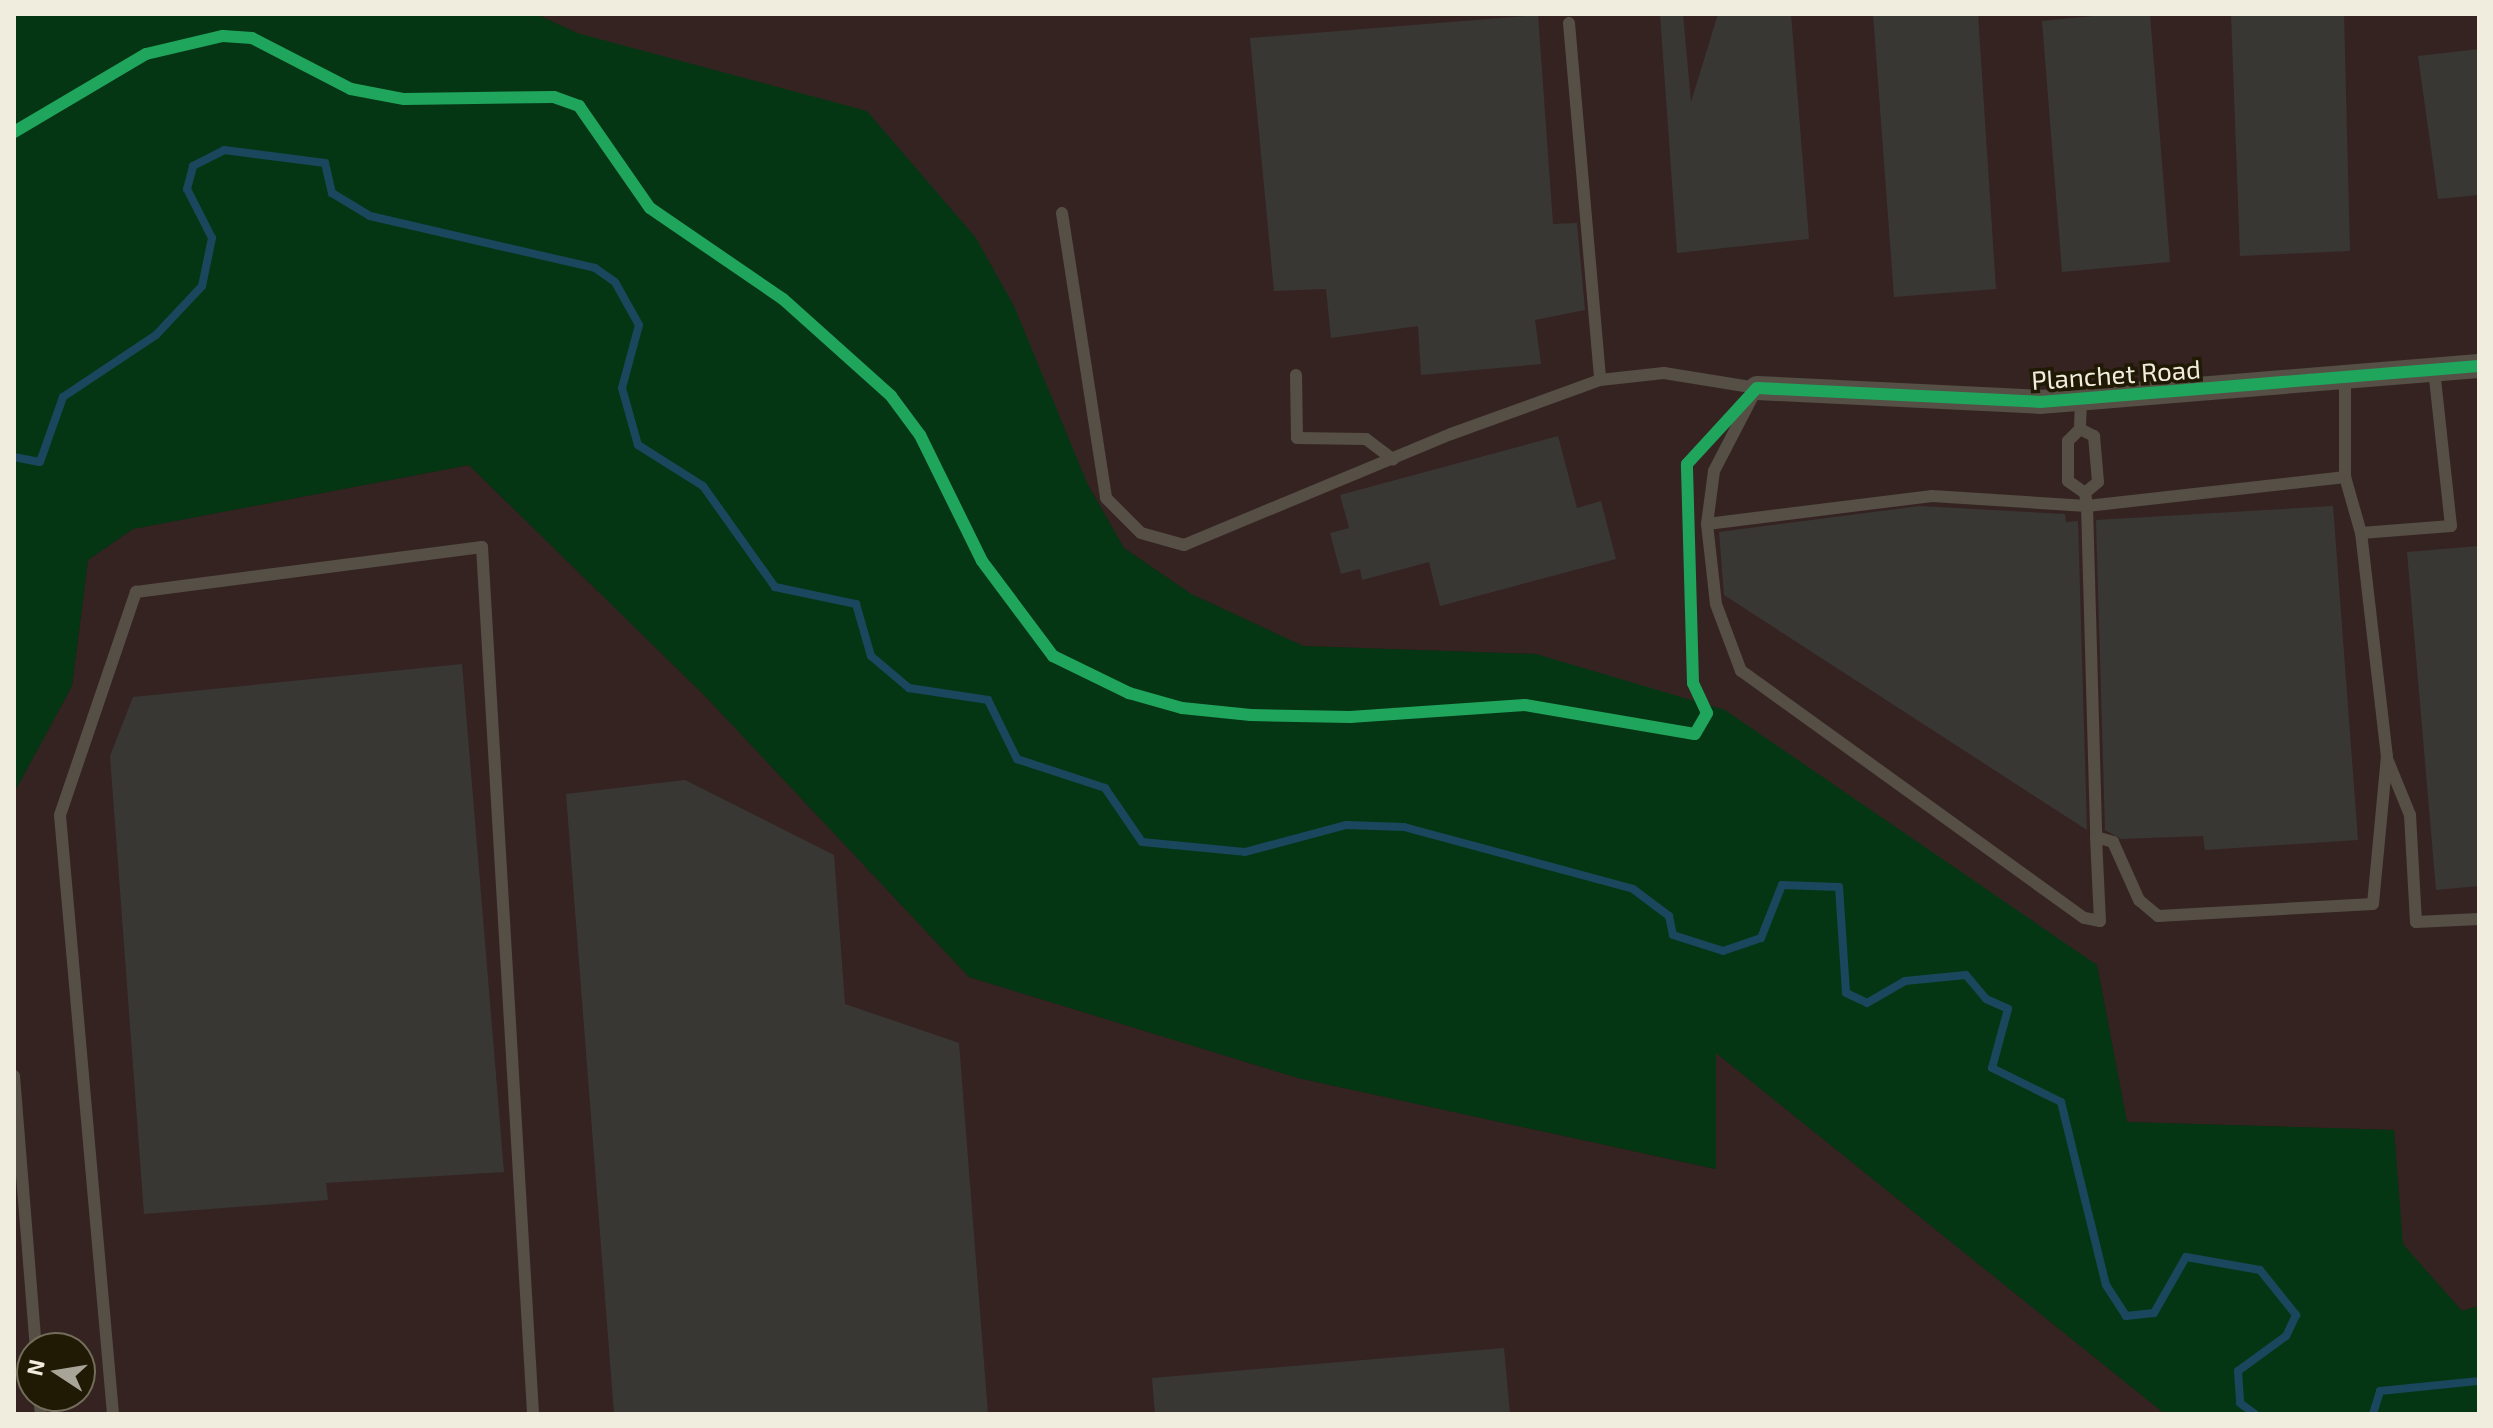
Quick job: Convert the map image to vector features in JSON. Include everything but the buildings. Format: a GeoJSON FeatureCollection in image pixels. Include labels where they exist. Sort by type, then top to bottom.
{"type":"FeatureCollection","features":[{"type":"Feature","properties":{"kind":"street","name":"Planchet Road"},"geometry":{"type":"LineString","coordinates":[[1757,388],[1990,404],[2479,366]]}},
{"type":"Feature","properties":{"kind":"lane"},"geometry":{"type":"LineString","coordinates":[[1569,23],[1600,380]]}},
{"type":"Feature","properties":{"kind":"lane"},"geometry":{"type":"LineString","coordinates":[[1062,213],[1106,498],[1141,533],[1184,545],[1393,459],[1600,380],[1664,373],[1757,388],[1714,471],[1707,524],[1716,604],[1741,671],[2084,918],[2100,921],[2086,499],[2098,482],[2094,436],[2080,429]]}},
{"type":"Feature","properties":{"kind":"lane"},"geometry":{"type":"LineString","coordinates":[[2361,533],[2451,526],[2434,369]]}},
{"type":"Feature","properties":{"kind":"lane"},"geometry":{"type":"LineString","coordinates":[[1296,375],[1297,438],[1366,439],[1393,459]]}},
{"type":"Feature","properties":{"kind":"lane"},"geometry":{"type":"LineString","coordinates":[[2096,837],[2113,842],[2139,900],[2158,916],[2373,904],[2387,757],[2361,533],[2345,477],[2345,377]]}},
{"type":"Feature","properties":{"kind":"lane"},"geometry":{"type":"LineString","coordinates":[[2081,399],[2080,429],[2068,441],[2068,481],[2086,499]]}},
{"type":"Feature","properties":{"kind":"lane"},"geometry":{"type":"LineString","coordinates":[[1707,524],[1932,496],[2086,499],[2345,477]]}},
{"type":"Feature","properties":{"kind":"lane"},"geometry":{"type":"LineString","coordinates":[[113,1414],[60,815],[136,592],[482,547],[533,1414]]}},
{"type":"Feature","properties":{"kind":"lane"},"geometry":{"type":"LineString","coordinates":[[2387,757],[2410,815],[2416,922],[2479,919]]}},
{"type":"Feature","properties":{"kind":"lane"},"geometry":{"type":"LineString","coordinates":[[14,1076],[35,1332]]}},
{"type":"Feature","properties":{"kind":"shaded area"},"geometry":{"type":"Polygon","coordinates":[[[536,14],[2479,14],[2479,1306],[2462,1311],[2402,1244],[2394,1130],[2127,1122],[2097,965],[1536,654],[1303,646],[1191,594],[1124,548],[1088,485],[577,33],[536,14]]]}},
{"type":"Feature","properties":{"kind":"shaded area"},"geometry":{"type":"Polygon","coordinates":[[[469,465],[705,696],[969,977],[1298,1078],[1715,1169],[1715,1052],[2165,1414],[14,1414],[14,793],[72,686],[88,560],[133,529],[469,465]]]}},
{"type":"Feature","properties":{"kind":"green space"},"geometry":{"type":"Polygon","coordinates":[[[14,14],[536,14],[577,33],[867,111],[976,238],[1014,306],[1088,485],[1124,548],[1191,594],[1303,646],[1536,654],[1725,710],[2097,965],[2127,1122],[2394,1130],[2403,1244],[2462,1311],[2479,1306],[2479,1414],[2165,1414],[1716,1053],[1716,1169],[1298,1078],[969,977],[705,696],[469,465],[133,529],[88,560],[72,686],[14,793],[14,14]]]}},
{"type":"Feature","properties":{"kind":"waterway"},"geometry":{"type":"LineString","coordinates":[[14,457],[40,462],[63,397],[156,335],[202,286],[212,238],[187,189],[193,166],[224,150],[325,163],[332,193],[370,216],[595,268],[615,282],[639,325],[622,388],[638,445],[703,486],[775,587],[856,604],[871,656],[909,688],[988,700],[1017,759],[1105,788],[1142,842],[1245,852],[1346,825],[1404,827],[1633,889],[1669,916],[1673,935],[1723,951],[1761,938],[1782,885],[1839,887],[1846,993],[1867,1003],[1905,981],[1966,975],[1986,999],[2008,1009],[1992,1068],[2061,1102],[2106,1285],[2126,1316],[2154,1313],[2186,1257],[2260,1270],[2296,1315],[2286,1336],[2238,1371],[2240,1403],[2255,1414]]}},
{"type":"Feature","properties":{"kind":"waterway"},"geometry":{"type":"LineString","coordinates":[[2373,1414],[2380,1391],[2479,1381]]}},
{"type":"Feature","properties":{"kind":"cycle path"},"geometry":{"type":"LineString","coordinates":[[14,132],[146,54],[223,36],[252,38],[351,89],[404,99],[554,97],[579,106],[650,208],[783,299],[891,396],[920,435],[982,561],[1053,656],[1129,693],[1182,708],[1251,715],[1350,717],[1525,705],[1695,734],[1707,713],[1693,683],[1687,464],[1757,388],[2040,402],[2479,366]]}}]}
